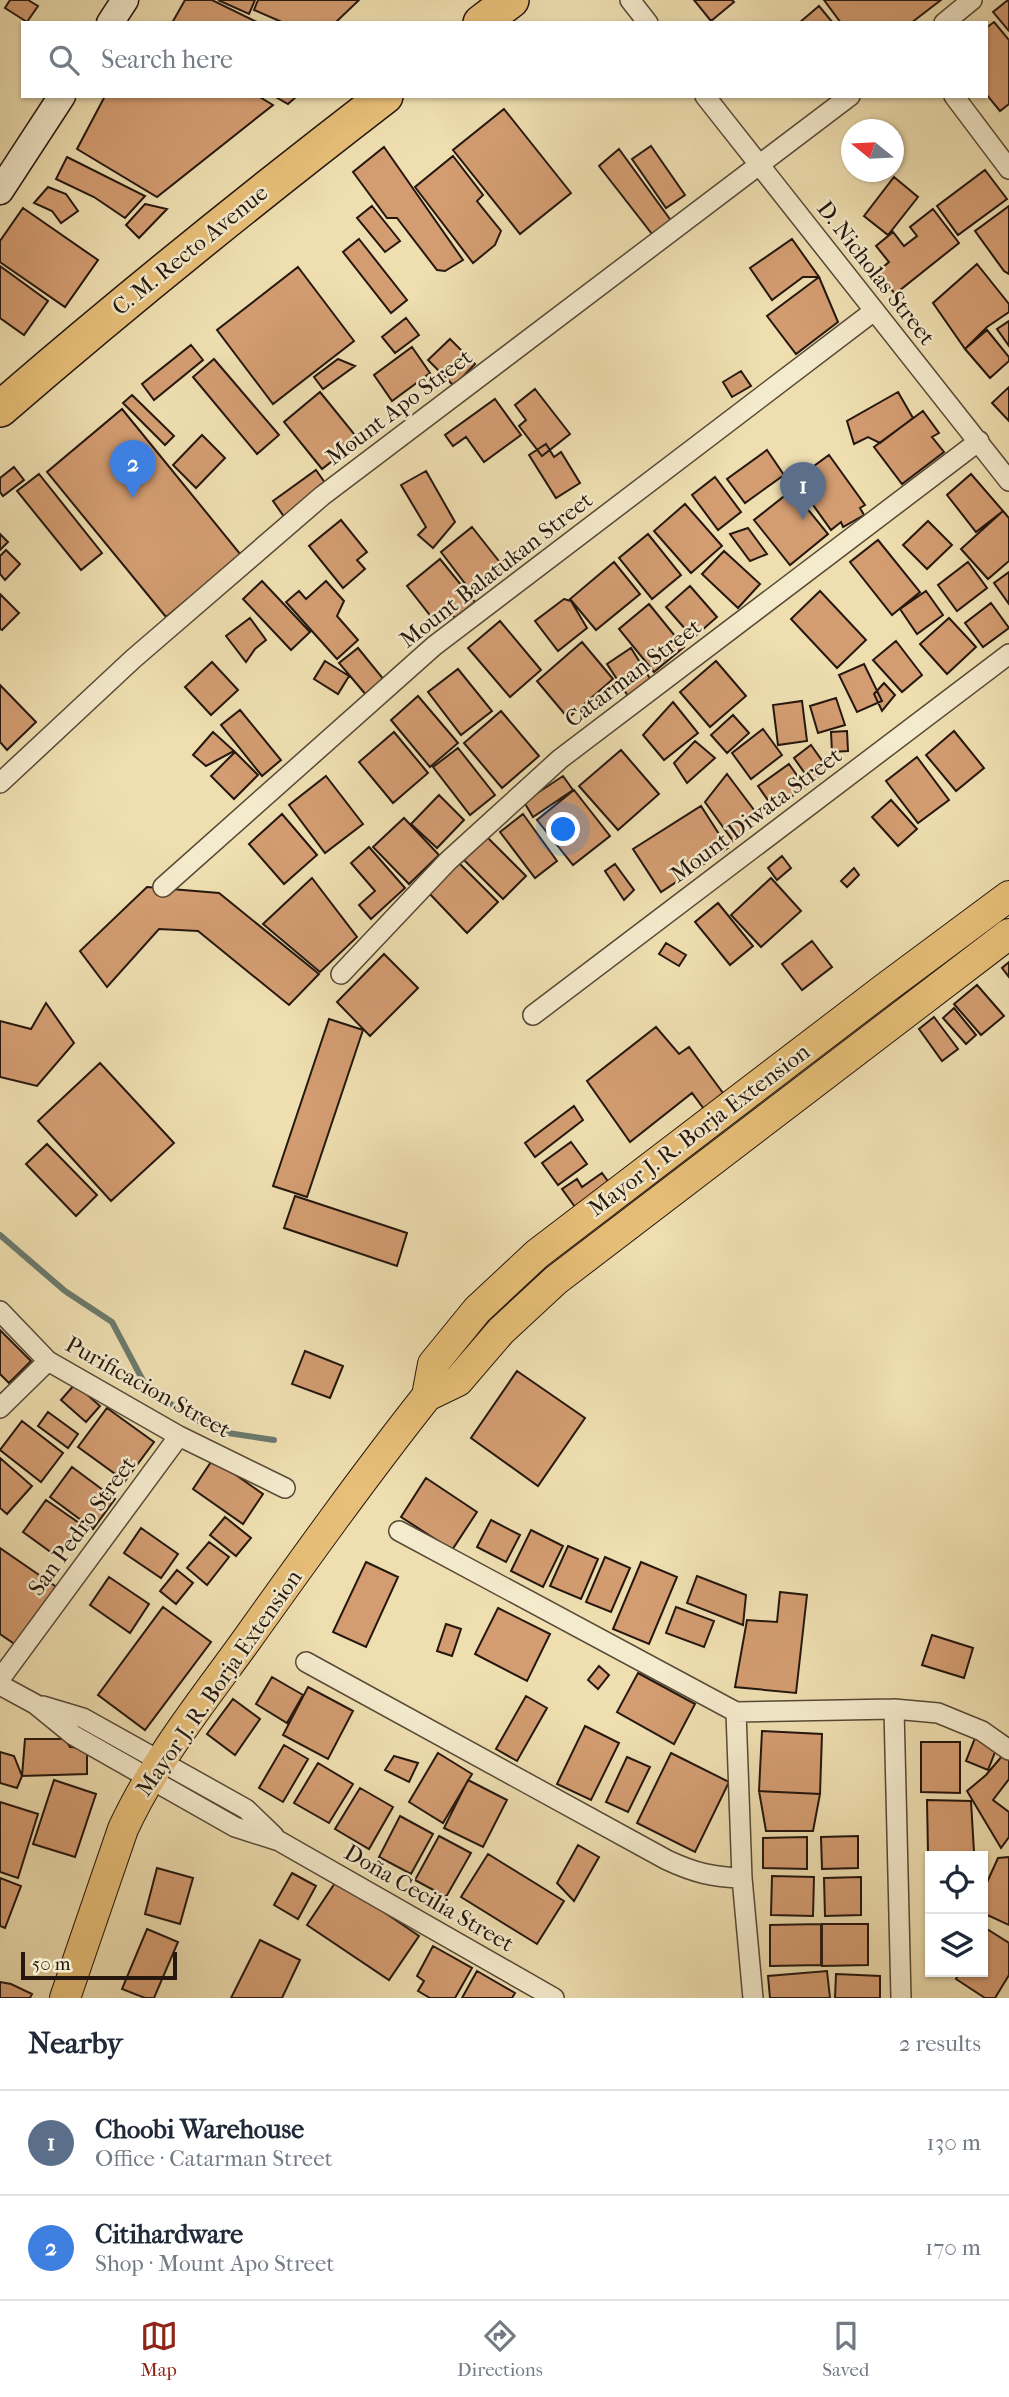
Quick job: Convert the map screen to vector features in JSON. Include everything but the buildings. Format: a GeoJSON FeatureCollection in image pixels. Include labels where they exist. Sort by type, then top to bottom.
{"type":"FeatureCollection","features":[{"type":"Feature","properties":{"kind":"highway"},"geometry":{"type":"LineString","coordinates":[[484,21],[511,0]]}},
{"type":"Feature","properties":{"kind":"highway","name":"C. M. Recto Avenue"},"geometry":{"type":"LineString","coordinates":[[0,409],[113,312],[382,98]]}},
{"type":"Feature","properties":{"kind":"main road","name":"Mayor J. R. Borja Extension"},"geometry":{"type":"LineString","coordinates":[[419,1406],[433,1364],[477,1310],[537,1254],[1009,896]]}},
{"type":"Feature","properties":{"kind":"main road","name":"Mayor J. R. Borja Extension"},"geometry":{"type":"LineString","coordinates":[[65,1998],[120,1838],[155,1770],[419,1406],[458,1381],[501,1331],[556,1280],[1009,934]]}},
{"type":"Feature","properties":{"kind":"main road"},"geometry":{"type":"LineString","coordinates":[[884,989],[905,1013]]}},
{"type":"Feature","properties":{"kind":"main road"},"geometry":{"type":"LineString","coordinates":[[680,1145],[699,1170]]}},
{"type":"Feature","properties":{"kind":"street"},"geometry":{"type":"LineString","coordinates":[[111,21],[125,0]]}},
{"type":"Feature","properties":{"kind":"street"},"geometry":{"type":"LineString","coordinates":[[630,0],[646,21]]}},
{"type":"Feature","properties":{"kind":"street"},"geometry":{"type":"LineString","coordinates":[[946,21],[972,0]]}},
{"type":"Feature","properties":{"kind":"street"},"geometry":{"type":"LineString","coordinates":[[0,191],[61,98]]}},
{"type":"Feature","properties":{"kind":"street","name":"D. Nicholas Street"},"geometry":{"type":"LineString","coordinates":[[707,98],[1009,481]]}},
{"type":"Feature","properties":{"kind":"street","name":"Mount Apo Street"},"geometry":{"type":"LineString","coordinates":[[0,783],[133,659],[322,496],[847,98]]}},
{"type":"Feature","properties":{"kind":"street"},"geometry":{"type":"LineString","coordinates":[[956,98],[1009,169]]}},
{"type":"Feature","properties":{"kind":"street","name":"Mount Balatukan Street"},"geometry":{"type":"LineString","coordinates":[[163,887],[434,646],[874,311]]}},
{"type":"Feature","properties":{"kind":"street","name":"Catarman Street"},"geometry":{"type":"LineString","coordinates":[[341,974],[448,861],[560,759],[979,441]]}},
{"type":"Feature","properties":{"kind":"street","name":"Mount Diwata Street"},"geometry":{"type":"LineString","coordinates":[[533,1015],[1009,654]]}},
{"type":"Feature","properties":{"kind":"street","name":"Purificacion Street"},"geometry":{"type":"LineString","coordinates":[[0,1311],[48,1361],[179,1436],[285,1488]]}},
{"type":"Feature","properties":{"kind":"street"},"geometry":{"type":"LineString","coordinates":[[0,1408],[48,1361]]}},
{"type":"Feature","properties":{"kind":"street","name":"San Pedro Street"},"geometry":{"type":"LineString","coordinates":[[0,1679],[179,1436]]}},
{"type":"Feature","properties":{"kind":"street"},"geometry":{"type":"LineString","coordinates":[[399,1531],[736,1712],[894,1709],[937,1713],[982,1731],[1009,1750]]}},
{"type":"Feature","properties":{"kind":"street"},"geometry":{"type":"LineString","coordinates":[[306,1662],[667,1860],[710,1877],[742,1878]]}},
{"type":"Feature","properties":{"kind":"street","name":"Doña Cecilia Street"},"geometry":{"type":"LineString","coordinates":[[0,1685],[35,1704],[73,1735],[155,1770],[235,1827],[279,1841],[554,1998]]}},
{"type":"Feature","properties":{"kind":"street"},"geometry":{"type":"LineString","coordinates":[[894,1709],[901,1998]]}},
{"type":"Feature","properties":{"kind":"street"},"geometry":{"type":"LineString","coordinates":[[736,1712],[742,1878],[753,1998]]}},
{"type":"Feature","properties":{"kind":"waterway"},"geometry":{"type":"LineString","coordinates":[[0,1235],[65,1291],[112,1322],[148,1390],[215,1431],[274,1440]]}},
{"type":"Feature","properties":{"kind":"place","name":"Citihardware"},"geometry":{"type":"Point","coordinates":[133,498]}},
{"type":"Feature","properties":{"kind":"place","name":"Choobi Warehouse"},"geometry":{"type":"Point","coordinates":[803,520]}}]}
